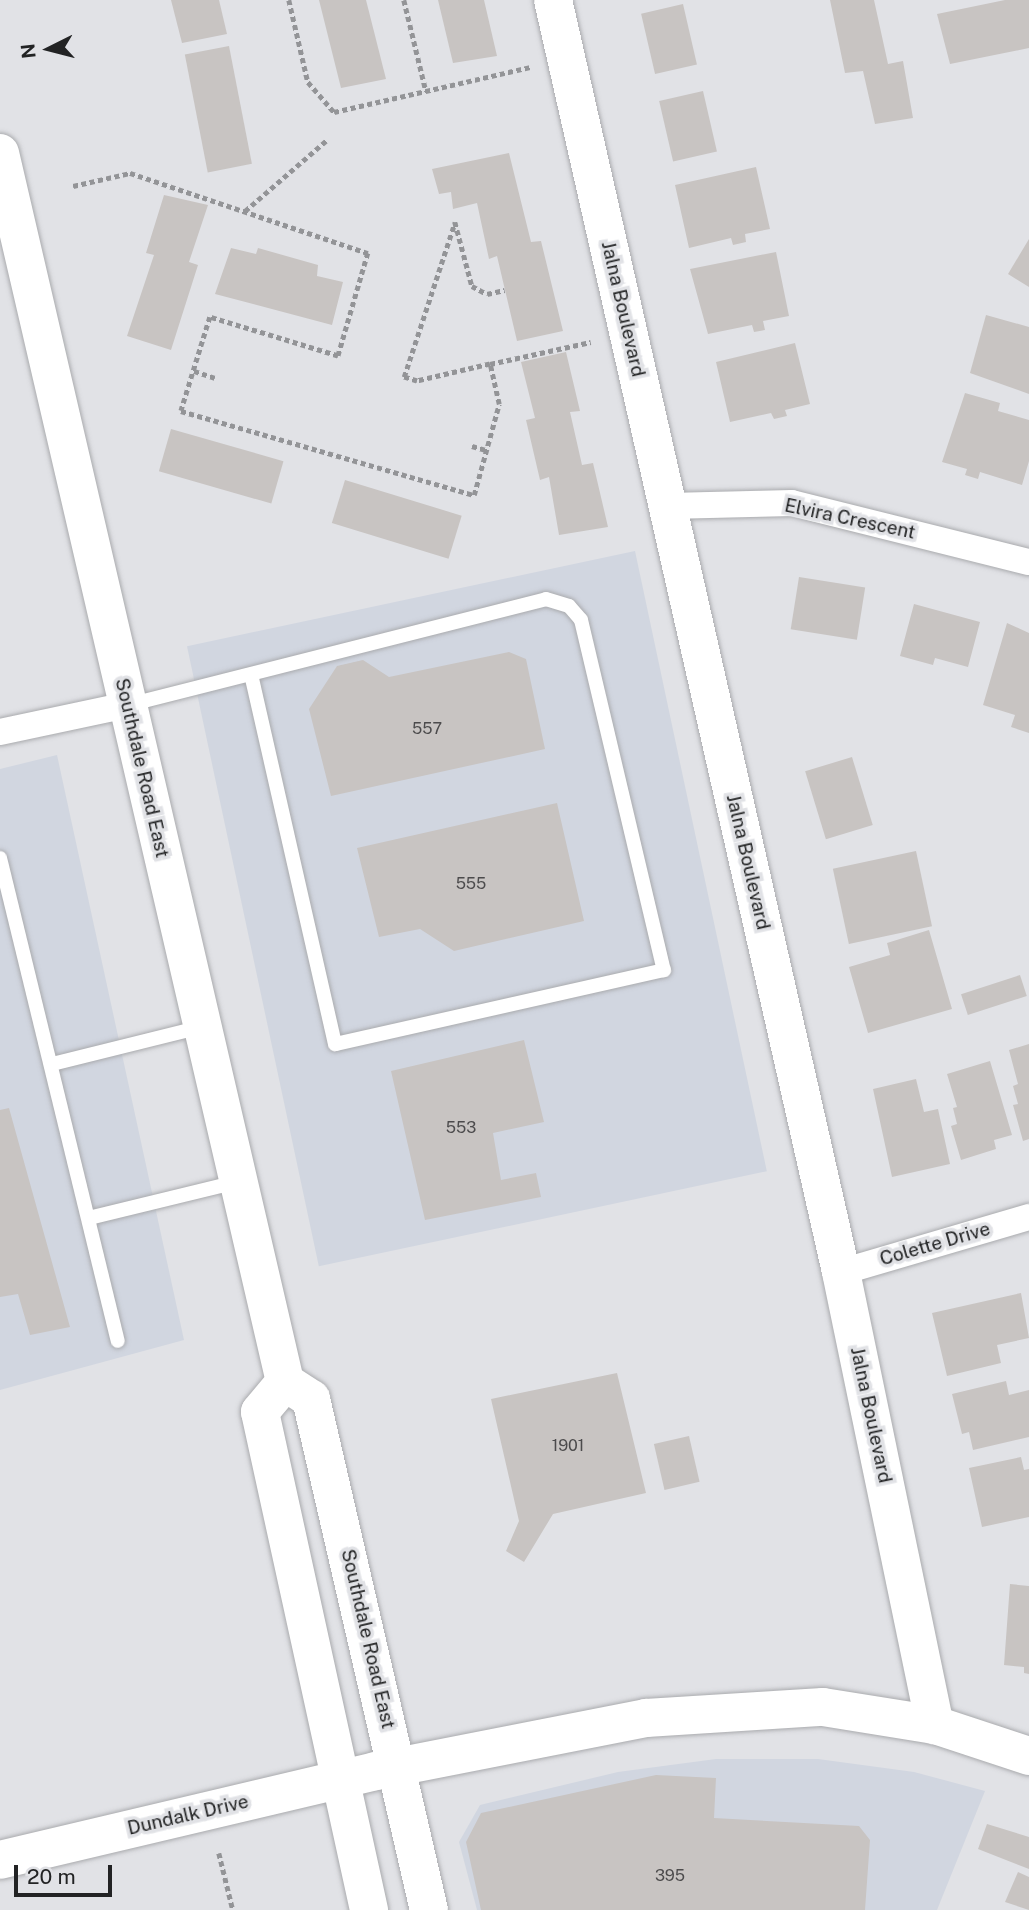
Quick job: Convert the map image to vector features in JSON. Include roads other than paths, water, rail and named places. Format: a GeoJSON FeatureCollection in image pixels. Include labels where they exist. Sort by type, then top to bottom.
{"type":"FeatureCollection","features":[{"type":"Feature","properties":{"kind":"street","name":"Jalna Boulevard"},"geometry":{"type":"LineString","coordinates":[[553,0],[841,1272],[935,1725]]}},
{"type":"Feature","properties":{"kind":"street","name":"Southdale Road East"},"geometry":{"type":"LineString","coordinates":[[0,153],[17,252],[127,705],[285,1382],[310,1399],[371,1773],[369,1910]]}},
{"type":"Feature","properties":{"kind":"street","name":"Elvira Crescent"},"geometry":{"type":"LineString","coordinates":[[668,506],[792,503],[1029,562]]}},
{"type":"Feature","properties":{"kind":"street"},"geometry":{"type":"LineString","coordinates":[[0,732],[127,705]]}},
{"type":"Feature","properties":{"kind":"street","name":"Colette Drive"},"geometry":{"type":"LineString","coordinates":[[841,1272],[1029,1217]]}},
{"type":"Feature","properties":{"kind":"street","name":"Southdale Road East"},"geometry":{"type":"LineString","coordinates":[[285,1382],[260,1412],[371,1773],[429,1910]]}},
{"type":"Feature","properties":{"kind":"street"},"geometry":{"type":"LineString","coordinates":[[371,1773],[646,1718],[823,1707],[935,1725],[1029,1756]]}},
{"type":"Feature","properties":{"kind":"street","name":"Dundalk Drive"},"geometry":{"type":"LineString","coordinates":[[0,1860],[371,1773]]}},
{"type":"Feature","properties":{"kind":"lane"},"geometry":{"type":"LineString","coordinates":[[127,705],[546,599],[569,606],[581,620],[664,970],[335,1044],[251,675]]}},
{"type":"Feature","properties":{"kind":"lane"},"geometry":{"type":"LineString","coordinates":[[0,858],[118,1342]]}},
{"type":"Feature","properties":{"kind":"lane"},"geometry":{"type":"LineString","coordinates":[[52,1063],[202,1027]]}},
{"type":"Feature","properties":{"kind":"lane"},"geometry":{"type":"LineString","coordinates":[[89,1218],[239,1181]]}}]}
